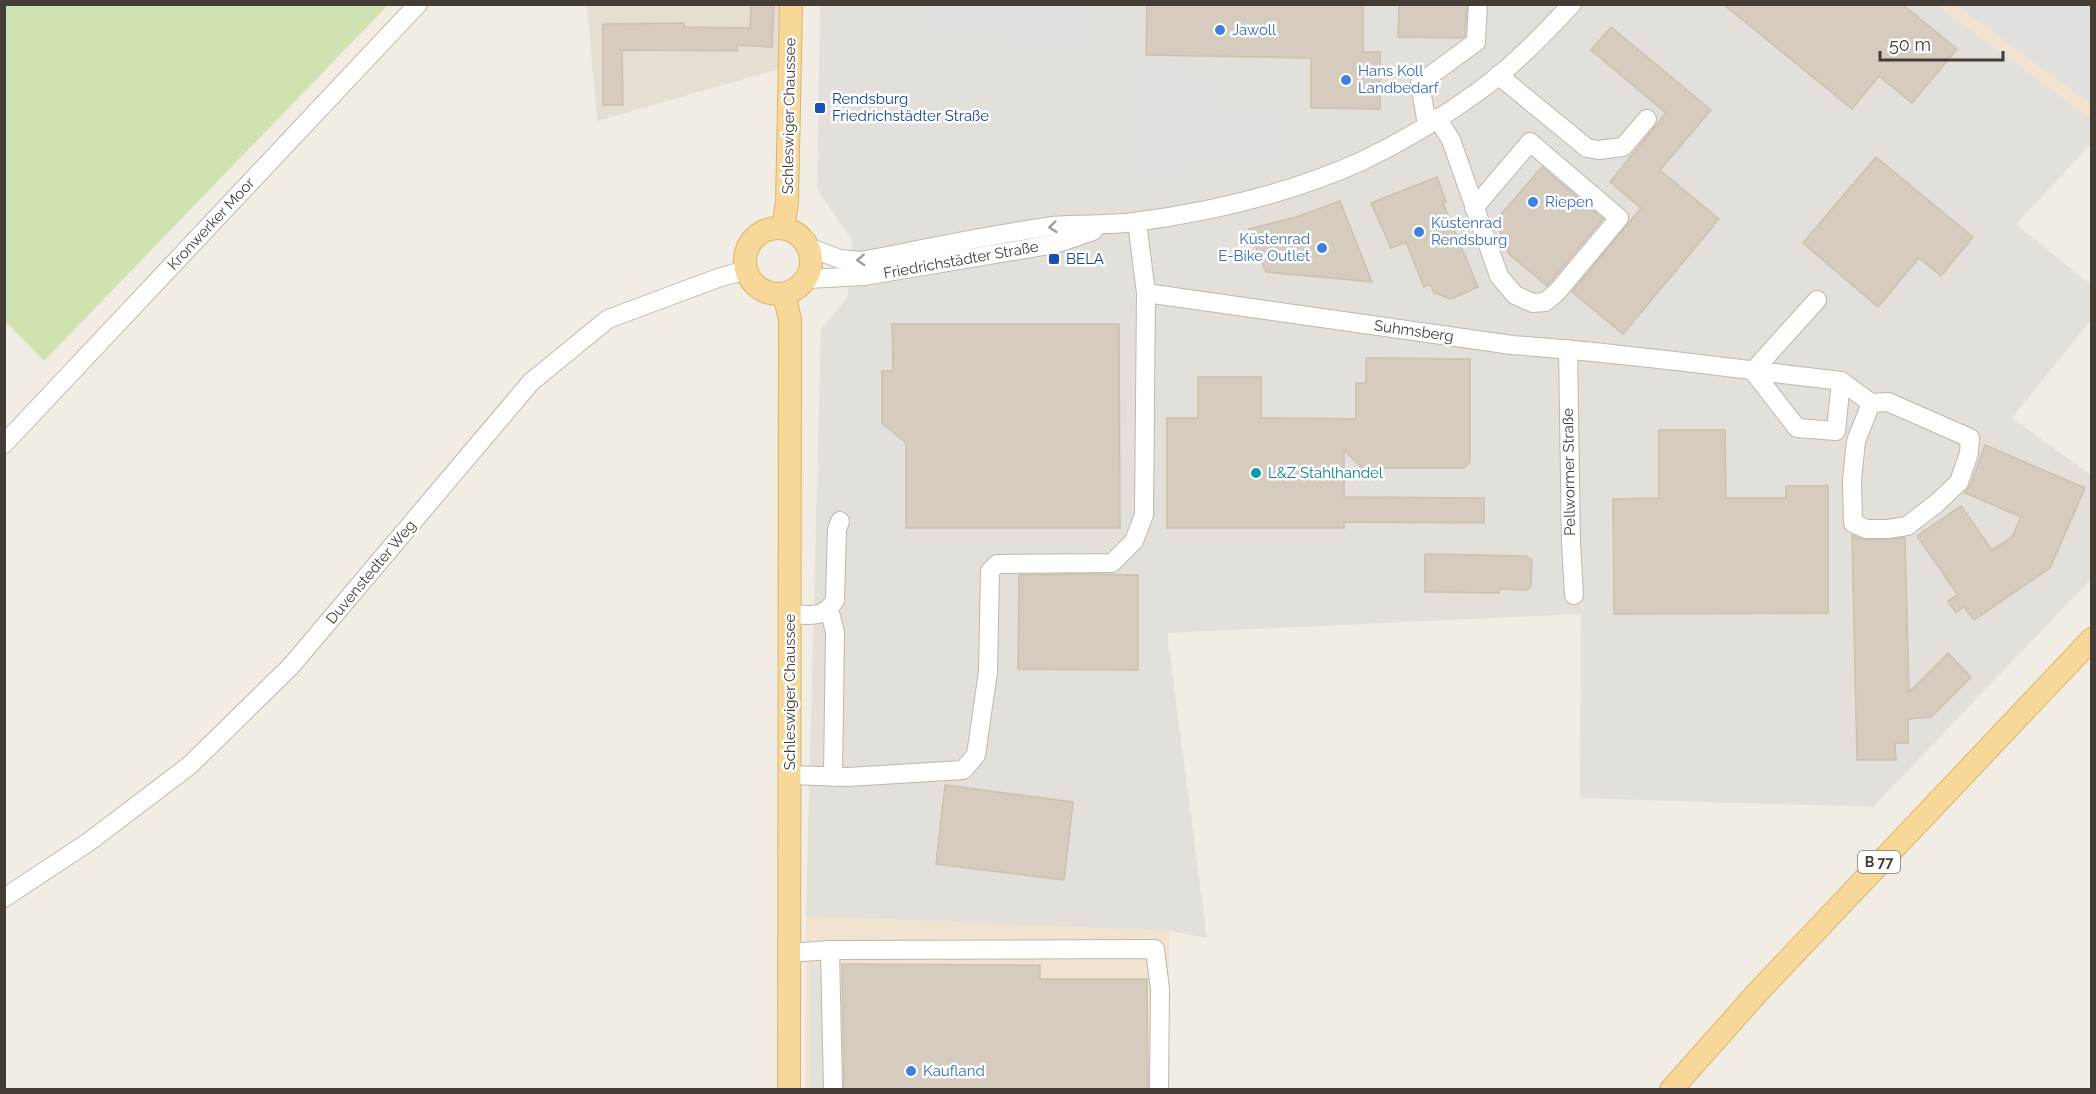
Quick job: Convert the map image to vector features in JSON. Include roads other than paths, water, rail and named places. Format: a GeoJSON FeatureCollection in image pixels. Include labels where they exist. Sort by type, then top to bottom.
{"type":"FeatureCollection","features":[{"type":"Feature","properties":{"kind":"main road","name":"Schleswiger Chaussee"},"geometry":{"type":"LineString","coordinates":[[783,228],[787,203],[791,4]]}},
{"type":"Feature","properties":{"kind":"main road"},"geometry":{"type":"LineString","coordinates":[[783,228],[796,233],[808,247],[811,265],[807,279],[795,290],[784,294],[770,294],[749,278],[745,259],[751,241],[762,232],[783,228]]}},
{"type":"Feature","properties":{"kind":"main road","name":"Schleswiger Chaussee"},"geometry":{"type":"LineString","coordinates":[[784,294],[790,320],[789,1089]]}},
{"type":"Feature","properties":{"kind":"main road","name":"B 77"},"geometry":{"type":"LineString","coordinates":[[1671,1089],[1758,992],[2091,639]]}},
{"type":"Feature","properties":{"kind":"street","name":"Kronwerker Moor"},"geometry":{"type":"LineString","coordinates":[[4,444],[418,4]]}},
{"type":"Feature","properties":{"kind":"street"},"geometry":{"type":"LineString","coordinates":[[1474,208],[1530,142],[1619,218],[1557,292],[1545,302],[1533,303],[1515,295],[1499,276],[1474,208],[1451,140],[1432,121],[1420,83],[1476,42],[1478,4]]}},
{"type":"Feature","properties":{"kind":"street","name":"Friedrichstädter Straße"},"geometry":{"type":"LineString","coordinates":[[808,247],[840,259],[861,261],[1054,226],[1137,222],[1238,203],[1294,186],[1362,161],[1432,121],[1498,75],[1535,43],[1572,4]]}},
{"type":"Feature","properties":{"kind":"street"},"geometry":{"type":"LineString","coordinates":[[1498,75],[1587,148],[1598,150],[1623,147],[1647,118]]}},
{"type":"Feature","properties":{"kind":"street"},"geometry":{"type":"LineString","coordinates":[[790,775],[833,777],[963,770],[976,755],[988,672],[990,571],[997,564],[1112,563],[1134,541],[1144,515],[1146,293],[1137,222]]}},
{"type":"Feature","properties":{"kind":"street","name":"Friedrichstädter Straße"},"geometry":{"type":"LineString","coordinates":[[807,279],[864,276],[1055,244],[1112,225]]}},
{"type":"Feature","properties":{"kind":"street","name":"Duvenstedter Weg"},"geometry":{"type":"LineString","coordinates":[[4,898],[90,841],[190,765],[291,666],[531,382],[608,319],[718,278],[746,270]]}},
{"type":"Feature","properties":{"kind":"street","name":"Suhmsberg"},"geometry":{"type":"LineString","coordinates":[[1146,293],[1512,345],[1568,349],[1840,381]]}},
{"type":"Feature","properties":{"kind":"street"},"geometry":{"type":"LineString","coordinates":[[1817,300],[1753,371],[1797,428],[1836,431],[1840,381]]}},
{"type":"Feature","properties":{"kind":"street","name":"Pellwormer Straße"},"geometry":{"type":"LineString","coordinates":[[1568,349],[1574,595]]}},
{"type":"Feature","properties":{"kind":"street"},"geometry":{"type":"LineString","coordinates":[[1840,381],[1871,403],[1888,402],[1970,438],[1969,453],[1959,482],[1937,503],[1907,526],[1866,529],[1853,523],[1852,480],[1856,441],[1871,403]]}},
{"type":"Feature","properties":{"kind":"street"},"geometry":{"type":"LineString","coordinates":[[790,614],[819,615],[829,609],[835,600],[837,530],[840,521]]}},
{"type":"Feature","properties":{"kind":"street"},"geometry":{"type":"LineString","coordinates":[[829,609],[835,632],[833,777]]}},
{"type":"Feature","properties":{"kind":"street"},"geometry":{"type":"LineString","coordinates":[[790,953],[830,950],[1155,949],[1160,989],[1159,1089]]}},
{"type":"Feature","properties":{"kind":"street"},"geometry":{"type":"LineString","coordinates":[[830,950],[833,1089]]}},
{"type":"Feature","properties":{"kind":"place","name":"Jawoll"},"geometry":{"type":"Point","coordinates":[1220,30]}},
{"type":"Feature","properties":{"kind":"place","name":"Hans Koll Landbedarf"},"geometry":{"type":"Point","coordinates":[1346,80]}},
{"type":"Feature","properties":{"kind":"place","name":"Rendsburg Friedrichstädter Straße"},"geometry":{"type":"Point","coordinates":[820,108]}},
{"type":"Feature","properties":{"kind":"place","name":"Riepen"},"geometry":{"type":"Point","coordinates":[1533,202]}},
{"type":"Feature","properties":{"kind":"place","name":"Küstenrad Rendsburg"},"geometry":{"type":"Point","coordinates":[1419,232]}},
{"type":"Feature","properties":{"kind":"place","name":"Küstenrad E-Bike Outlet"},"geometry":{"type":"Point","coordinates":[1322,248]}},
{"type":"Feature","properties":{"kind":"place","name":"BELA"},"geometry":{"type":"Point","coordinates":[1054,259]}},
{"type":"Feature","properties":{"kind":"place","name":"L&Z Stahlhandel"},"geometry":{"type":"Point","coordinates":[1256,473]}},
{"type":"Feature","properties":{"kind":"place","name":"Kaufland"},"geometry":{"type":"Point","coordinates":[911,1071]}}]}
